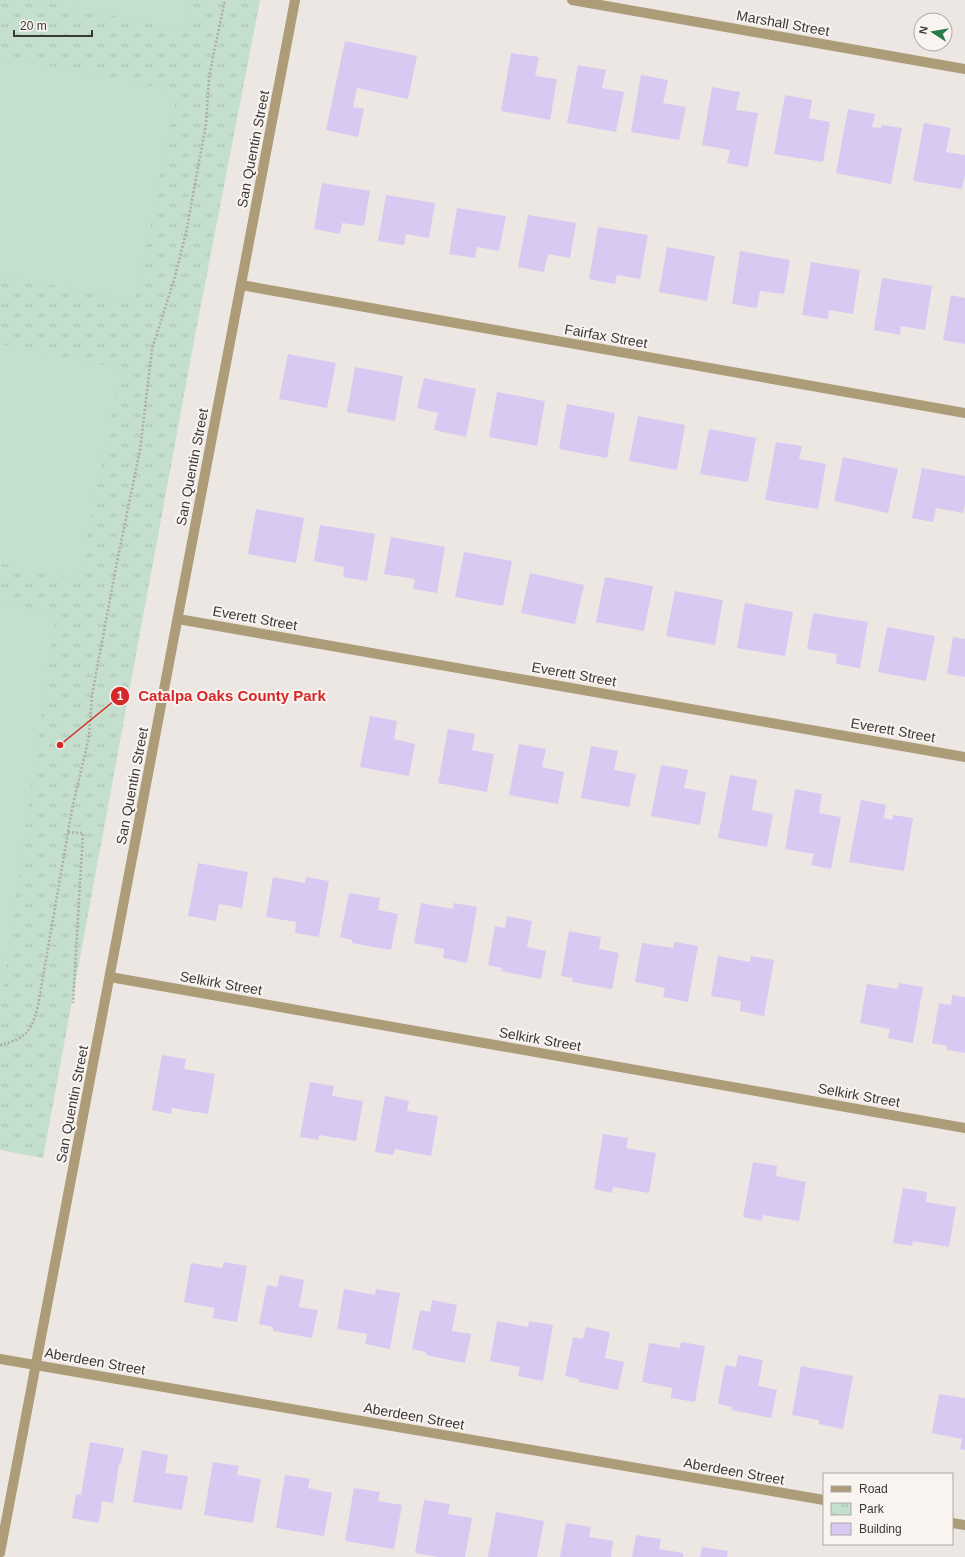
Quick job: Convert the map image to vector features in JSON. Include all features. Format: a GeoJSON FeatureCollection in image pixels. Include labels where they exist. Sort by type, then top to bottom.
{"type":"FeatureCollection","features":[{"type":"Feature","properties":{"kind":"street","name":"San Quentin Street"},"geometry":{"type":"LineString","coordinates":[[0,1553],[296,0]]}},
{"type":"Feature","properties":{"kind":"street","name":"Marshall Street"},"geometry":{"type":"LineString","coordinates":[[572,0],[965,69]]}},
{"type":"Feature","properties":{"kind":"street","name":"Fairfax Street"},"geometry":{"type":"LineString","coordinates":[[241,285],[965,413]]}},
{"type":"Feature","properties":{"kind":"street","name":"Everett Street"},"geometry":{"type":"LineString","coordinates":[[178,619],[965,757]]}},
{"type":"Feature","properties":{"kind":"street","name":"Selkirk Street"},"geometry":{"type":"LineString","coordinates":[[110,977],[965,1128]]}},
{"type":"Feature","properties":{"kind":"street","name":"Aberdeen Street"},"geometry":{"type":"LineString","coordinates":[[0,1359],[823,1500]]}},
{"type":"Feature","properties":{"kind":"street"},"geometry":{"type":"LineString","coordinates":[[953,1523],[965,1525]]}},
{"type":"Feature","properties":{"kind":"path"},"geometry":{"type":"LineString","coordinates":[[0,1045],[13,1042],[25,1036],[33,1024],[38,1006],[68,832],[88,737],[92,695],[140,450],[152,349],[174,280],[186,233],[206,124],[214,52],[225,0]]}},
{"type":"Feature","properties":{"kind":"path"},"geometry":{"type":"LineString","coordinates":[[68,832],[83,833],[73,1004]]}},
{"type":"Feature","properties":{"kind":"green space"},"geometry":{"type":"Polygon","coordinates":[[[0,0],[260,0],[194,341],[43,1158],[0,1150],[0,0]]]}},
{"type":"Feature","properties":{"kind":"green space"},"geometry":{"type":"Polygon","coordinates":[[[33,0],[193,0],[187,30],[33,0]]]}},
{"type":"Feature","properties":{"kind":"green space"},"geometry":{"type":"Polygon","coordinates":[[[0,56],[177,91],[135,301],[0,275],[0,56]]]}},
{"type":"Feature","properties":{"kind":"green space"},"geometry":{"type":"Polygon","coordinates":[[[0,344],[121,369],[78,579],[0,563],[0,344]]]}},
{"type":"Feature","properties":{"kind":"green space"},"geometry":{"type":"Polygon","coordinates":[[[0,603],[55,614],[3,993],[0,993],[0,603]]]}},
{"type":"Feature","properties":{"kind":"building"},"geometry":{"type":"Polygon","coordinates":[[[345,41],[417,56],[408,99],[357,88],[353,107],[364,109],[358,137],[326,130],[345,41]]]}},
{"type":"Feature","properties":{"kind":"building"},"geometry":{"type":"Polygon","coordinates":[[[511,53],[539,57],[535,76],[557,79],[550,120],[501,111],[511,53]]]}},
{"type":"Feature","properties":{"kind":"building"},"geometry":{"type":"Polygon","coordinates":[[[578,65],[606,70],[602,88],[624,92],[616,132],[567,123],[578,65]]]}},
{"type":"Feature","properties":{"kind":"building"},"geometry":{"type":"Polygon","coordinates":[[[641,75],[668,80],[663,103],[686,107],[679,140],[631,132],[641,75]]]}},
{"type":"Feature","properties":{"kind":"building"},"geometry":{"type":"Polygon","coordinates":[[[712,87],[740,92],[736,110],[758,113],[748,167],[727,163],[730,150],[702,145],[712,87]]]}},
{"type":"Feature","properties":{"kind":"building"},"geometry":{"type":"Polygon","coordinates":[[[785,95],[812,100],[809,118],[830,122],[823,162],[774,154],[785,95]]]}},
{"type":"Feature","properties":{"kind":"building"},"geometry":{"type":"Polygon","coordinates":[[[848,109],[875,114],[872,127],[881,128],[882,125],[902,128],[891,184],[836,173],[848,109]]]}},
{"type":"Feature","properties":{"kind":"building"},"geometry":{"type":"Polygon","coordinates":[[[924,123],[951,128],[946,152],[965,155],[965,174],[962,189],[913,181],[924,123]]]}},
{"type":"Feature","properties":{"kind":"building"},"geometry":{"type":"Polygon","coordinates":[[[322,183],[370,191],[364,226],[342,223],[340,234],[314,229],[322,183]]]}},
{"type":"Feature","properties":{"kind":"building"},"geometry":{"type":"Polygon","coordinates":[[[386,195],[435,203],[429,238],[406,234],[404,245],[378,241],[386,195]]]}},
{"type":"Feature","properties":{"kind":"building"},"geometry":{"type":"Polygon","coordinates":[[[457,208],[506,216],[499,251],[477,247],[475,258],[449,254],[457,208]]]}},
{"type":"Feature","properties":{"kind":"building"},"geometry":{"type":"Polygon","coordinates":[[[528,215],[576,223],[570,258],[548,254],[544,272],[518,267],[528,215]]]}},
{"type":"Feature","properties":{"kind":"building"},"geometry":{"type":"Polygon","coordinates":[[[598,227],[648,235],[640,279],[617,275],[615,284],[589,279],[598,227]]]}},
{"type":"Feature","properties":{"kind":"building"},"geometry":{"type":"Polygon","coordinates":[[[667,247],[715,256],[707,301],[659,292],[667,247]]]}},
{"type":"Feature","properties":{"kind":"building"},"geometry":{"type":"Polygon","coordinates":[[[740,251],[790,260],[784,294],[760,291],[757,308],[732,304],[740,251]]]}},
{"type":"Feature","properties":{"kind":"building"},"geometry":{"type":"Polygon","coordinates":[[[811,262],[860,270],[853,314],[829,310],[828,319],[802,315],[811,262]]]}},
{"type":"Feature","properties":{"kind":"building"},"geometry":{"type":"Polygon","coordinates":[[[882,278],[932,286],[925,330],[901,326],[900,335],[874,330],[882,278]]]}},
{"type":"Feature","properties":{"kind":"building"},"geometry":{"type":"Polygon","coordinates":[[[951,295],[965,298],[965,344],[943,340],[951,295]]]}},
{"type":"Feature","properties":{"kind":"building"},"geometry":{"type":"Polygon","coordinates":[[[288,354],[336,363],[327,408],[279,399],[288,354]]]}},
{"type":"Feature","properties":{"kind":"building"},"geometry":{"type":"Polygon","coordinates":[[[355,367],[403,376],[395,421],[347,412],[355,367]]]}},
{"type":"Feature","properties":{"kind":"building"},"geometry":{"type":"Polygon","coordinates":[[[424,378],[476,389],[466,437],[434,430],[438,413],[417,408],[424,378]]]}},
{"type":"Feature","properties":{"kind":"building"},"geometry":{"type":"Polygon","coordinates":[[[497,392],[545,401],[537,446],[489,437],[497,392]]]}},
{"type":"Feature","properties":{"kind":"building"},"geometry":{"type":"Polygon","coordinates":[[[567,404],[615,413],[607,458],[559,449],[567,404]]]}},
{"type":"Feature","properties":{"kind":"building"},"geometry":{"type":"Polygon","coordinates":[[[638,416],[685,425],[677,470],[629,461],[638,416]]]}},
{"type":"Feature","properties":{"kind":"building"},"geometry":{"type":"Polygon","coordinates":[[[709,429],[756,438],[748,482],[700,474],[709,429]]]}},
{"type":"Feature","properties":{"kind":"building"},"geometry":{"type":"Polygon","coordinates":[[[776,442],[802,446],[799,459],[826,464],[818,509],[765,500],[776,442]]]}},
{"type":"Feature","properties":{"kind":"building"},"geometry":{"type":"Polygon","coordinates":[[[843,457],[898,469],[888,513],[834,501],[843,457]]]}},
{"type":"Feature","properties":{"kind":"building"},"geometry":{"type":"Polygon","coordinates":[[[922,468],[965,476],[965,504],[963,513],[936,508],[933,522],[912,518],[922,468]]]}},
{"type":"Feature","properties":{"kind":"building"},"geometry":{"type":"Polygon","coordinates":[[[256,509],[304,518],[296,563],[248,554],[256,509]]]}},
{"type":"Feature","properties":{"kind":"building"},"geometry":{"type":"Polygon","coordinates":[[[320,525],[375,534],[367,581],[343,577],[344,567],[314,561],[320,525]]]}},
{"type":"Feature","properties":{"kind":"building"},"geometry":{"type":"Polygon","coordinates":[[[391,537],[445,547],[437,593],[413,589],[415,579],[384,574],[391,537]]]}},
{"type":"Feature","properties":{"kind":"building"},"geometry":{"type":"Polygon","coordinates":[[[464,552],[512,561],[503,606],[455,597],[464,552]]]}},
{"type":"Feature","properties":{"kind":"building"},"geometry":{"type":"Polygon","coordinates":[[[530,573],[584,585],[575,624],[521,613],[530,573]]]}},
{"type":"Feature","properties":{"kind":"building"},"geometry":{"type":"Polygon","coordinates":[[[605,577],[653,586],[644,631],[596,622],[605,577]]]}},
{"type":"Feature","properties":{"kind":"building"},"geometry":{"type":"Polygon","coordinates":[[[675,591],[723,600],[715,645],[666,636],[675,591]]]}},
{"type":"Feature","properties":{"kind":"building"},"geometry":{"type":"Polygon","coordinates":[[[745,603],[793,612],[785,656],[737,648],[745,603]]]}},
{"type":"Feature","properties":{"kind":"building"},"geometry":{"type":"Polygon","coordinates":[[[813,613],[868,622],[860,668],[836,664],[837,654],[807,649],[813,613]]]}},
{"type":"Feature","properties":{"kind":"building"},"geometry":{"type":"Polygon","coordinates":[[[887,627],[935,636],[926,681],[878,672],[887,627]]]}},
{"type":"Feature","properties":{"kind":"building"},"geometry":{"type":"Polygon","coordinates":[[[953,637],[965,639],[965,677],[947,674],[953,637]]]}},
{"type":"Feature","properties":{"kind":"building"},"geometry":{"type":"Polygon","coordinates":[[[370,716],[397,721],[394,739],[415,744],[409,776],[360,767],[370,716]]]}},
{"type":"Feature","properties":{"kind":"building"},"geometry":{"type":"Polygon","coordinates":[[[448,729],[475,734],[472,750],[494,754],[487,792],[438,783],[448,729]]]}},
{"type":"Feature","properties":{"kind":"building"},"geometry":{"type":"Polygon","coordinates":[[[519,744],[546,749],[542,767],[564,772],[558,804],[509,795],[519,744]]]}},
{"type":"Feature","properties":{"kind":"building"},"geometry":{"type":"Polygon","coordinates":[[[591,746],[618,751],[614,770],[636,774],[629,807],[581,798],[591,746]]]}},
{"type":"Feature","properties":{"kind":"building"},"geometry":{"type":"Polygon","coordinates":[[[661,765],[688,770],[684,788],[706,792],[700,825],[651,816],[661,765]]]}},
{"type":"Feature","properties":{"kind":"building"},"geometry":{"type":"Polygon","coordinates":[[[730,775],[757,780],[752,810],[773,814],[767,847],[718,838],[730,775]]]}},
{"type":"Feature","properties":{"kind":"building"},"geometry":{"type":"Polygon","coordinates":[[[795,789],[822,794],[819,813],[841,817],[831,869],[811,865],[814,854],[785,849],[795,789]]]}},
{"type":"Feature","properties":{"kind":"building"},"geometry":{"type":"Polygon","coordinates":[[[861,800],[886,805],[884,818],[892,820],[893,815],[913,818],[904,871],[849,862],[861,800]]]}},
{"type":"Feature","properties":{"kind":"building"},"geometry":{"type":"Polygon","coordinates":[[[198,863],[248,872],[242,908],[219,904],[216,921],[188,916],[198,863]]]}},
{"type":"Feature","properties":{"kind":"building"},"geometry":{"type":"Polygon","coordinates":[[[273,877],[305,883],[306,877],[329,881],[319,937],[295,933],[296,922],[266,917],[273,877]]]}},
{"type":"Feature","properties":{"kind":"building"},"geometry":{"type":"Polygon","coordinates":[[[349,893],[380,898],[378,910],[398,914],[391,950],[352,943],[352,940],[340,937],[349,893]]]}},
{"type":"Feature","properties":{"kind":"building"},"geometry":{"type":"Polygon","coordinates":[[[421,903],[453,909],[454,903],[477,907],[467,963],[443,958],[444,949],[414,943],[421,903]]]}},
{"type":"Feature","properties":{"kind":"building"},"geometry":{"type":"Polygon","coordinates":[[[507,916],[532,921],[527,947],[546,951],[541,979],[501,971],[502,968],[488,965],[495,926],[505,928],[507,916]]]}},
{"type":"Feature","properties":{"kind":"building"},"geometry":{"type":"Polygon","coordinates":[[[569,931],[601,937],[599,949],[619,953],[612,989],[572,982],[573,978],[561,976],[569,931]]]}},
{"type":"Feature","properties":{"kind":"building"},"geometry":{"type":"Polygon","coordinates":[[[674,942],[698,946],[688,1002],[663,997],[665,988],[635,982],[642,943],[673,948],[674,942]]]}},
{"type":"Feature","properties":{"kind":"building"},"geometry":{"type":"Polygon","coordinates":[[[718,956],[750,962],[751,956],[774,960],[764,1016],[740,1011],[741,1001],[711,996],[718,956]]]}},
{"type":"Feature","properties":{"kind":"building"},"geometry":{"type":"Polygon","coordinates":[[[899,983],[923,987],[913,1043],[888,1038],[890,1029],[860,1023],[867,984],[898,989],[899,983]]]}},
{"type":"Feature","properties":{"kind":"building"},"geometry":{"type":"Polygon","coordinates":[[[952,995],[965,997],[965,1053],[947,1050],[947,1046],[932,1043],[939,1003],[951,1005],[952,995]]]}},
{"type":"Feature","properties":{"kind":"building"},"geometry":{"type":"Polygon","coordinates":[[[162,1055],[186,1059],[184,1069],[215,1074],[208,1114],[172,1108],[171,1114],[152,1110],[162,1055]]]}},
{"type":"Feature","properties":{"kind":"building"},"geometry":{"type":"Polygon","coordinates":[[[310,1082],[334,1086],[332,1096],[363,1101],[356,1141],[319,1135],[318,1140],[300,1137],[310,1082]]]}},
{"type":"Feature","properties":{"kind":"building"},"geometry":{"type":"Polygon","coordinates":[[[385,1096],[409,1101],[407,1111],[438,1116],[431,1156],[395,1149],[393,1155],[375,1152],[385,1096]]]}},
{"type":"Feature","properties":{"kind":"building"},"geometry":{"type":"Polygon","coordinates":[[[603,1134],[628,1138],[626,1148],[656,1153],[649,1193],[613,1187],[612,1193],[594,1189],[603,1134]]]}},
{"type":"Feature","properties":{"kind":"building"},"geometry":{"type":"Polygon","coordinates":[[[753,1162],[777,1166],[776,1176],[806,1182],[799,1221],[763,1215],[762,1221],[743,1217],[753,1162]]]}},
{"type":"Feature","properties":{"kind":"building"},"geometry":{"type":"Polygon","coordinates":[[[903,1188],[927,1192],[926,1202],[956,1207],[949,1247],[913,1241],[912,1246],[893,1243],[903,1188]]]}},
{"type":"Feature","properties":{"kind":"building"},"geometry":{"type":"Polygon","coordinates":[[[224,1262],[247,1266],[237,1322],[212,1318],[215,1308],[184,1302],[191,1263],[222,1268],[224,1262]]]}},
{"type":"Feature","properties":{"kind":"building"},"geometry":{"type":"Polygon","coordinates":[[[280,1275],[304,1280],[299,1307],[318,1310],[312,1338],[273,1331],[273,1327],[259,1324],[267,1285],[277,1287],[280,1275]]]}},
{"type":"Feature","properties":{"kind":"building"},"geometry":{"type":"Polygon","coordinates":[[[344,1289],[375,1295],[376,1289],[400,1293],[390,1349],[365,1344],[367,1334],[337,1329],[344,1289]]]}},
{"type":"Feature","properties":{"kind":"building"},"geometry":{"type":"Polygon","coordinates":[[[432,1300],[457,1305],[452,1331],[471,1334],[465,1363],[426,1355],[426,1352],[412,1349],[420,1310],[430,1312],[432,1300]]]}},
{"type":"Feature","properties":{"kind":"building"},"geometry":{"type":"Polygon","coordinates":[[[497,1321],[528,1327],[529,1321],[553,1325],[543,1381],[518,1376],[520,1367],[490,1361],[497,1321]]]}},
{"type":"Feature","properties":{"kind":"building"},"geometry":{"type":"Polygon","coordinates":[[[586,1327],[610,1332],[605,1358],[624,1362],[618,1390],[579,1382],[579,1379],[565,1376],[573,1337],[583,1339],[586,1327]]]}},
{"type":"Feature","properties":{"kind":"building"},"geometry":{"type":"Polygon","coordinates":[[[681,1342],[705,1346],[695,1402],[671,1398],[672,1388],[642,1382],[649,1343],[680,1348],[681,1342]]]}},
{"type":"Feature","properties":{"kind":"building"},"geometry":{"type":"Polygon","coordinates":[[[738,1355],[763,1360],[758,1386],[777,1390],[771,1418],[731,1410],[732,1407],[718,1404],[725,1365],[736,1367],[738,1355]]]}},
{"type":"Feature","properties":{"kind":"building"},"geometry":{"type":"Polygon","coordinates":[[[801,1366],[853,1376],[843,1429],[819,1424],[819,1420],[792,1415],[801,1366]]]}},
{"type":"Feature","properties":{"kind":"building"},"geometry":{"type":"Polygon","coordinates":[[[939,1394],[965,1398],[965,1450],[960,1449],[962,1439],[932,1433],[939,1394]]]}},
{"type":"Feature","properties":{"kind":"building"},"geometry":{"type":"Polygon","coordinates":[[[90,1442],[124,1448],[121,1463],[119,1463],[113,1503],[102,1501],[99,1523],[72,1518],[76,1494],[81,1495],[90,1442]]]}},
{"type":"Feature","properties":{"kind":"building"},"geometry":{"type":"Polygon","coordinates":[[[142,1450],[168,1455],[165,1473],[188,1476],[182,1510],[133,1502],[142,1450]]]}},
{"type":"Feature","properties":{"kind":"building"},"geometry":{"type":"Polygon","coordinates":[[[213,1462],[239,1466],[237,1475],[261,1479],[253,1523],[204,1515],[213,1462]]]}},
{"type":"Feature","properties":{"kind":"building"},"geometry":{"type":"Polygon","coordinates":[[[285,1475],[310,1479],[308,1488],[332,1493],[324,1536],[276,1528],[285,1475]]]}},
{"type":"Feature","properties":{"kind":"building"},"geometry":{"type":"Polygon","coordinates":[[[354,1488],[380,1492],[378,1501],[402,1505],[394,1549],[345,1541],[354,1488]]]}},
{"type":"Feature","properties":{"kind":"building"},"geometry":{"type":"Polygon","coordinates":[[[424,1500],[450,1504],[448,1514],[472,1518],[465,1557],[438,1557],[415,1553],[424,1500]]]}},
{"type":"Feature","properties":{"kind":"building"},"geometry":{"type":"Polygon","coordinates":[[[496,1512],[544,1521],[537,1557],[488,1557],[496,1512]]]}},
{"type":"Feature","properties":{"kind":"building"},"geometry":{"type":"Polygon","coordinates":[[[566,1523],[591,1527],[589,1537],[613,1541],[611,1557],[560,1557],[566,1523]]]}},
{"type":"Feature","properties":{"kind":"building"},"geometry":{"type":"Polygon","coordinates":[[[636,1535],[661,1539],[659,1549],[683,1553],[683,1557],[632,1557],[636,1535]]]}},
{"type":"Feature","properties":{"kind":"building"},"geometry":{"type":"Polygon","coordinates":[[[702,1547],[728,1551],[727,1557],[700,1557],[702,1547]]]}},
{"type":"Feature","properties":{"kind":"place","name":"Catalpa Oaks County Park"},"geometry":{"type":"Point","coordinates":[60,745]}}]}
